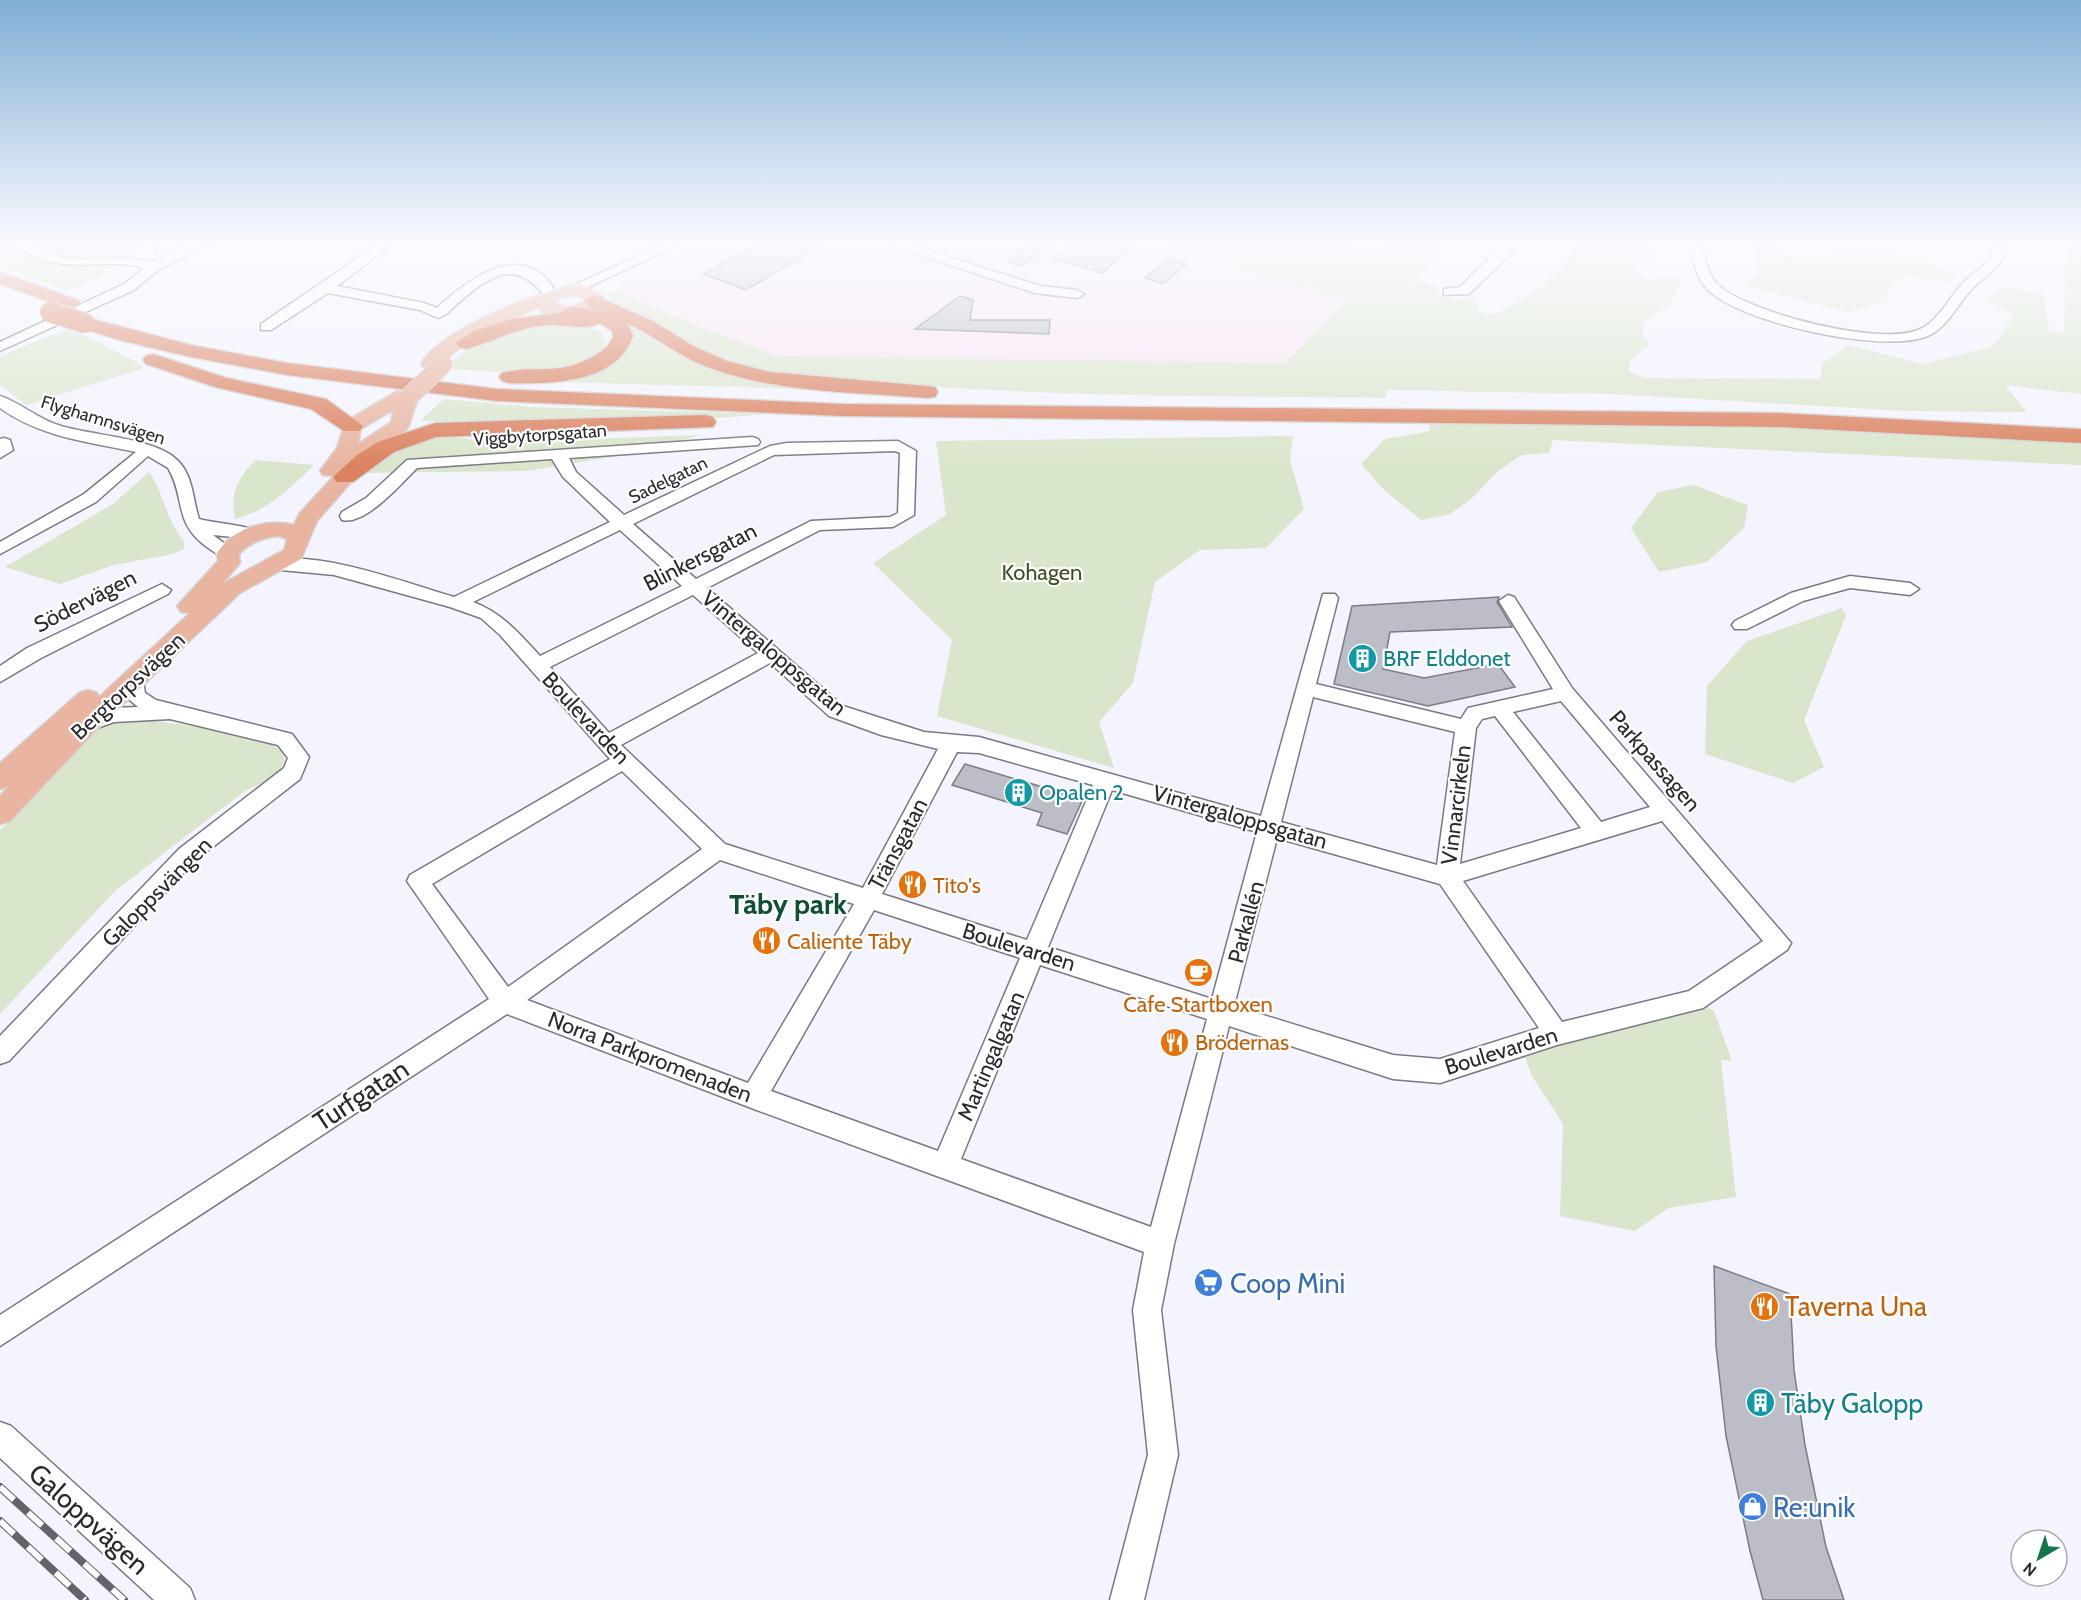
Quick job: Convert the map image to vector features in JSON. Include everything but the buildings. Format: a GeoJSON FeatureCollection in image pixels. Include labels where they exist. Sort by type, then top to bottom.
{"type":"FeatureCollection","features":[{"type":"Feature","properties":{"kind":"highway"},"geometry":{"type":"LineString","coordinates":[[92,318],[288,356],[506,387],[1158,400],[1773,408],[2081,421]]}},
{"type":"Feature","properties":{"kind":"highway"},"geometry":{"type":"LineString","coordinates":[[92,318],[148,358],[222,383],[318,404],[351,429]]}},
{"type":"Feature","properties":{"kind":"highway"},"geometry":{"type":"LineString","coordinates":[[92,318],[126,336],[191,351],[381,382],[497,395],[842,410],[1779,420],[2081,436]]}},
{"type":"Feature","properties":{"kind":"highway"},"geometry":{"type":"LineString","coordinates":[[466,344],[509,325],[530,320],[570,318],[590,321],[609,328],[616,335],[618,343],[612,354]]}},
{"type":"Feature","properties":{"kind":"highway"},"geometry":{"type":"LineString","coordinates":[[288,356],[498,376],[541,377],[572,373],[591,367],[612,354],[623,337],[621,329],[611,321],[599,318]]}},
{"type":"Feature","properties":{"kind":"highway"},"geometry":{"type":"LineString","coordinates":[[627,318],[646,326],[686,351],[720,365],[770,378],[910,391],[1158,400]]}},
{"type":"Feature","properties":{"kind":"highway"},"geometry":{"type":"LineString","coordinates":[[299,399],[328,420],[340,435],[341,470]]}},
{"type":"Feature","properties":{"kind":"highway"},"geometry":{"type":"LineString","coordinates":[[341,470],[405,437],[435,430],[750,421],[842,410]]}},
{"type":"Feature","properties":{"kind":"highway"},"geometry":{"type":"LineString","coordinates":[[386,436],[435,426],[542,427]]}},
{"type":"Feature","properties":{"kind":"main road","name":"Bergtorpsvägen"},"geometry":{"type":"LineString","coordinates":[[436,363],[488,330],[517,318]]}},
{"type":"Feature","properties":{"kind":"main road","name":"Bergtorpsvägen"},"geometry":{"type":"LineString","coordinates":[[0,813],[85,725],[232,588],[293,554],[307,519],[341,470],[351,429],[403,397],[455,341],[472,331],[518,318]]}},
{"type":"Feature","properties":{"kind":"main road","name":"Bergtorpsvägen"},"geometry":{"type":"LineString","coordinates":[[0,779],[199,597],[229,558],[234,546],[292,512],[367,446],[386,436],[401,424],[403,397]]}},
{"type":"Feature","properties":{"kind":"main road"},"geometry":{"type":"LineString","coordinates":[[351,429],[362,438],[386,436]]}},
{"type":"Feature","properties":{"kind":"main road"},"geometry":{"type":"LineString","coordinates":[[258,532],[291,532],[298,543]]}},
{"type":"Feature","properties":{"kind":"main road"},"geometry":{"type":"LineString","coordinates":[[229,558],[244,571],[271,567]]}},
{"type":"Feature","properties":{"kind":"street"},"geometry":{"type":"LineString","coordinates":[[0,347],[63,318]]}},
{"type":"Feature","properties":{"kind":"street"},"geometry":{"type":"LineString","coordinates":[[266,327],[280,318]]}},
{"type":"Feature","properties":{"kind":"street"},"geometry":{"type":"LineString","coordinates":[[1779,318],[1811,328],[1890,338],[1920,335],[1934,326],[1941,318]]}},
{"type":"Feature","properties":{"kind":"street","name":"Flyghamnsvägen"},"geometry":{"type":"LineString","coordinates":[[0,401],[41,424],[85,438],[148,450],[170,461],[181,477],[192,521]]}},
{"type":"Feature","properties":{"kind":"street","name":"Viggbytorpsgatan"},"geometry":{"type":"LineString","coordinates":[[348,516],[372,502],[413,463],[752,442]]}},
{"type":"Feature","properties":{"kind":"street"},"geometry":{"type":"LineString","coordinates":[[0,445],[4,443],[5,450],[0,453]]}},
{"type":"Feature","properties":{"kind":"street","name":"Sadelgatan"},"geometry":{"type":"LineString","coordinates":[[456,603],[770,452],[787,448],[895,446],[908,451],[906,515],[893,522]]}},
{"type":"Feature","properties":{"kind":"street","name":"Vintergaloppsgatan"},"geometry":{"type":"LineString","coordinates":[[554,453],[564,462],[569,474],[623,524],[837,711],[873,726],[950,745],[979,745],[1271,825],[1447,877]]}},
{"type":"Feature","properties":{"kind":"street"},"geometry":{"type":"LineString","coordinates":[[0,549],[90,498],[140,456]]}},
{"type":"Feature","properties":{"kind":"street"},"geometry":{"type":"LineString","coordinates":[[192,521],[211,529],[258,532]]}},
{"type":"Feature","properties":{"kind":"street"},"geometry":{"type":"LineString","coordinates":[[192,521],[202,534],[229,558]]}},
{"type":"Feature","properties":{"kind":"street","name":"Blinkersgatan"},"geometry":{"type":"LineString","coordinates":[[537,666],[817,525],[893,522]]}},
{"type":"Feature","properties":{"kind":"street","name":"Boulevarden"},"geometry":{"type":"LineString","coordinates":[[298,543],[334,569]]}},
{"type":"Feature","properties":{"kind":"street","name":"Boulevarden"},"geometry":{"type":"LineString","coordinates":[[271,567],[294,564],[334,569],[456,603],[487,614],[507,631],[616,752],[717,850],[867,901],[1036,952],[1393,1068],[1440,1071],[1557,1034],[1695,1000],[1779,943]]}},
{"type":"Feature","properties":{"kind":"street"},"geometry":{"type":"LineString","coordinates":[[1742,625],[1797,597],[1850,582],[1910,589]]}},
{"type":"Feature","properties":{"kind":"street","name":"Södervägen"},"geometry":{"type":"LineString","coordinates":[[0,675],[34,653],[162,590]]}},
{"type":"Feature","properties":{"kind":"street","name":"Parkallén"},"geometry":{"type":"LineString","coordinates":[[1160,1244],[1329,598]]}},
{"type":"Feature","properties":{"kind":"street","name":"Parkpassagen"},"geometry":{"type":"LineString","coordinates":[[1508,601],[1565,693],[1779,943]]}},
{"type":"Feature","properties":{"kind":"street"},"geometry":{"type":"LineString","coordinates":[[505,1002],[417,881],[772,654]]}},
{"type":"Feature","properties":{"kind":"street","name":"Galoppsvängen"},"geometry":{"type":"LineString","coordinates":[[0,1053],[187,855],[293,772],[299,757],[285,739],[176,714],[149,705],[135,696],[135,679]]}},
{"type":"Feature","properties":{"kind":"street"},"geometry":{"type":"LineString","coordinates":[[1305,688],[1466,727]]}},
{"type":"Feature","properties":{"kind":"street","name":"Vinnarcirkeln"},"geometry":{"type":"LineString","coordinates":[[1565,693],[1475,713],[1466,727],[1447,877],[1666,811]]}},
{"type":"Feature","properties":{"kind":"street"},"geometry":{"type":"LineString","coordinates":[[1499,706],[1596,832]]}},
{"type":"Feature","properties":{"kind":"street","name":"Galoppsvängen"},"geometry":{"type":"LineString","coordinates":[[85,725],[112,715],[176,714]]}},
{"type":"Feature","properties":{"kind":"street","name":"Tränsgatan"},"geometry":{"type":"LineString","coordinates":[[754,1097],[867,901],[950,745]]}},
{"type":"Feature","properties":{"kind":"street","name":"Martingalgatan"},"geometry":{"type":"LineString","coordinates":[[945,1166],[1036,952],[1106,779]]}},
{"type":"Feature","properties":{"kind":"street","name":"Turfgatan"},"geometry":{"type":"LineString","coordinates":[[0,1332],[505,1002],[717,850]]}},
{"type":"Feature","properties":{"kind":"street"},"geometry":{"type":"LineString","coordinates":[[1447,877],[1557,1034]]}},
{"type":"Feature","properties":{"kind":"street","name":"Norra Parkpromenaden"},"geometry":{"type":"LineString","coordinates":[[505,1002],[754,1097],[1160,1244]]}},
{"type":"Feature","properties":{"kind":"street"},"geometry":{"type":"LineString","coordinates":[[1127,1600],[1163,1455],[1147,1310],[1160,1244]]}},
{"type":"Feature","properties":{"kind":"street","name":"Galoppvägen"},"geometry":{"type":"LineString","coordinates":[[0,1437],[178,1600]]}},
{"type":"Feature","properties":{"kind":"shaded area"},"geometry":{"type":"Polygon","coordinates":[[[678,318],[1330,318],[1285,363],[779,356],[678,318]]]}},
{"type":"Feature","properties":{"kind":"green space"},"geometry":{"type":"Polygon","coordinates":[[[643,318],[678,318],[778,356],[1285,363],[1330,318],[1649,318],[1643,323],[1643,333],[1650,344],[1630,361],[1629,372],[1648,378],[1820,379],[1823,363],[1849,345],[1922,364],[1993,346],[2013,318],[2047,318],[2049,331],[2064,332],[2064,318],[2081,318],[2081,394],[2005,385],[2027,412],[1907,411],[1612,394],[1387,390],[1386,398],[1156,395],[984,390],[852,382],[777,372],[729,360],[689,343],[643,318]]]}},
{"type":"Feature","properties":{"kind":"green space"},"geometry":{"type":"Polygon","coordinates":[[[554,322],[600,330],[606,343],[602,353],[574,369],[519,373],[444,369],[457,357],[482,341],[507,332],[554,322]]]}},
{"type":"Feature","properties":{"kind":"green space"},"geometry":{"type":"Polygon","coordinates":[[[623,322],[676,353],[719,370],[811,389],[522,381],[602,368],[628,350],[630,333],[623,322]]]}},
{"type":"Feature","properties":{"kind":"green space"},"geometry":{"type":"Polygon","coordinates":[[[70,328],[135,361],[144,368],[26,405],[0,385],[0,356],[70,328]]]}},
{"type":"Feature","properties":{"kind":"green space"},"geometry":{"type":"Polygon","coordinates":[[[444,399],[533,407],[767,414],[680,421],[420,421],[444,399]]]}},
{"type":"Feature","properties":{"kind":"green space"},"geometry":{"type":"Polygon","coordinates":[[[1428,421],[1823,428],[2081,442],[2081,465],[1553,440],[1549,453],[1522,455],[1499,470],[1471,499],[1450,514],[1421,520],[1384,490],[1361,464],[1385,439],[1430,431],[1428,421]]]}},
{"type":"Feature","properties":{"kind":"green space"},"geometry":{"type":"Polygon","coordinates":[[[433,435],[476,440],[560,440],[701,435],[635,453],[527,471],[358,473],[367,462],[433,435]]]}},
{"type":"Feature","properties":{"kind":"green space","name":"Kohagen"},"geometry":{"type":"Polygon","coordinates":[[[1293,436],[1290,460],[1304,509],[1266,548],[1200,550],[1155,582],[1133,683],[1099,722],[1114,768],[937,716],[952,640],[873,563],[946,515],[936,441],[1293,436]]]}},
{"type":"Feature","properties":{"kind":"green space"},"geometry":{"type":"Polygon","coordinates":[[[255,460],[314,465],[268,504],[235,519],[233,501],[236,487],[255,460]]]}},
{"type":"Feature","properties":{"kind":"green space"},"geometry":{"type":"Polygon","coordinates":[[[149,472],[173,525],[184,541],[184,549],[173,554],[114,565],[60,584],[5,567],[113,504],[149,472]]]}},
{"type":"Feature","properties":{"kind":"green space"},"geometry":{"type":"Polygon","coordinates":[[[1693,485],[1748,505],[1744,528],[1707,562],[1659,572],[1631,528],[1658,492],[1693,485]]]}},
{"type":"Feature","properties":{"kind":"green space"},"geometry":{"type":"Polygon","coordinates":[[[1842,608],[1846,616],[1804,720],[1824,767],[1793,783],[1705,754],[1707,686],[1747,641],[1842,608]]]}},
{"type":"Feature","properties":{"kind":"green space"},"geometry":{"type":"Polygon","coordinates":[[[129,718],[206,728],[250,737],[277,748],[285,760],[277,776],[245,791],[116,890],[0,1014],[0,831],[82,740],[106,722],[129,718]]]}},
{"type":"Feature","properties":{"kind":"green space"},"geometry":{"type":"Polygon","coordinates":[[[1695,1000],[1714,1011],[1732,1061],[1721,1060],[1736,1197],[1668,1208],[1635,1231],[1560,1216],[1563,1124],[1532,1076],[1520,1045],[1695,1000]]]}},
{"type":"Feature","properties":{"kind":"railway"},"geometry":{"type":"LineString","coordinates":[[0,1487],[124,1600]]}},
{"type":"Feature","properties":{"kind":"railway"},"geometry":{"type":"LineString","coordinates":[[0,1521],[85,1600]]}},
{"type":"Feature","properties":{"kind":"place","name":"BRF Elddonet"},"geometry":{"type":"Point","coordinates":[1362,658]}},
{"type":"Feature","properties":{"kind":"place","name":"Opalen 2"},"geometry":{"type":"Point","coordinates":[1018,792]}},
{"type":"Feature","properties":{"kind":"place","name":"Tito's"},"geometry":{"type":"Point","coordinates":[912,885]}},
{"type":"Feature","properties":{"kind":"place","name":"Caliente Täby"},"geometry":{"type":"Point","coordinates":[766,941]}},
{"type":"Feature","properties":{"kind":"place","name":"Cafe Startboxen"},"geometry":{"type":"Point","coordinates":[1198,972]}},
{"type":"Feature","properties":{"kind":"place","name":"Brödernas"},"geometry":{"type":"Point","coordinates":[1174,1042]}},
{"type":"Feature","properties":{"kind":"place","name":"Coop Mini"},"geometry":{"type":"Point","coordinates":[1209,1283]}},
{"type":"Feature","properties":{"kind":"place","name":"Taverna Una"},"geometry":{"type":"Point","coordinates":[1764,1306]}},
{"type":"Feature","properties":{"kind":"place","name":"Täby Galopp"},"geometry":{"type":"Point","coordinates":[1760,1403]}},
{"type":"Feature","properties":{"kind":"place","name":"Re:unik"},"geometry":{"type":"Point","coordinates":[1752,1507]}},
{"type":"Feature","properties":{"kind":"district","name":"Täby park"},"geometry":{"type":"Point","coordinates":[788,904]}}]}
